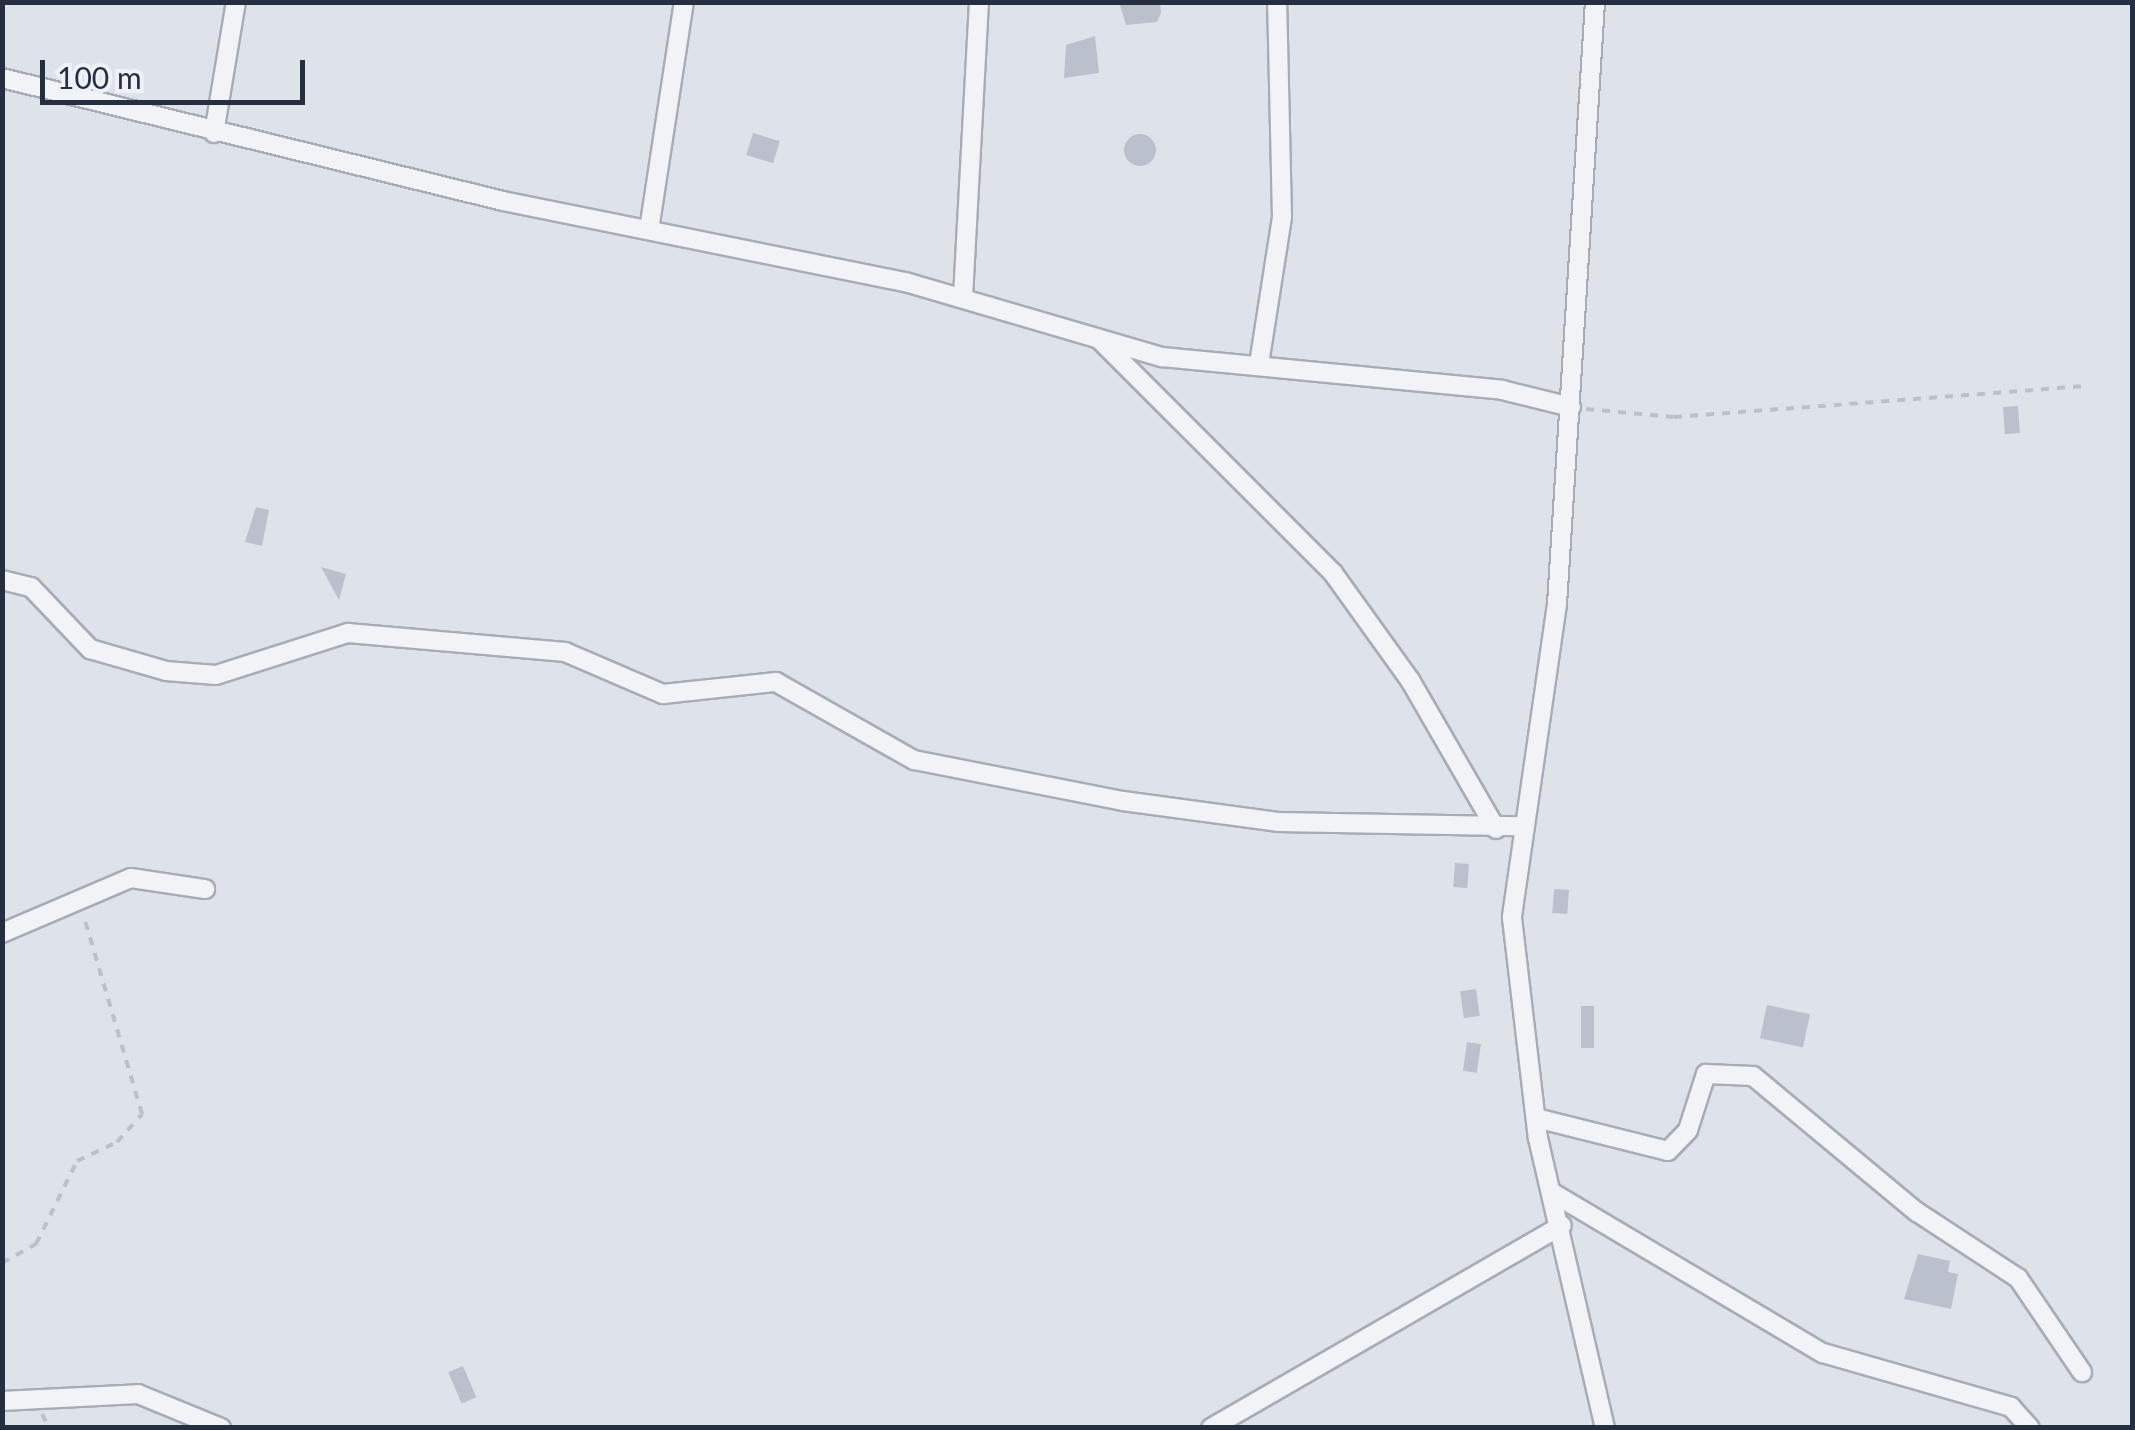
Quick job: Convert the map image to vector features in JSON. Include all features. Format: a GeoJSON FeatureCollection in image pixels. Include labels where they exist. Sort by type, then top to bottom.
{"type":"FeatureCollection","features":[{"type":"Feature","properties":{"kind":"street"},"geometry":{"type":"LineString","coordinates":[[214,133],[236,2]]}},
{"type":"Feature","properties":{"kind":"street"},"geometry":{"type":"LineString","coordinates":[[649,230],[684,2]]}},
{"type":"Feature","properties":{"kind":"street"},"geometry":{"type":"LineString","coordinates":[[964,298],[979,2]]}},
{"type":"Feature","properties":{"kind":"street"},"geometry":{"type":"LineString","coordinates":[[1259,364],[1282,217],[1277,2]]}},
{"type":"Feature","properties":{"kind":"street"},"geometry":{"type":"LineString","coordinates":[[1595,2],[1571,407],[1550,668],[1518,826],[1513,970],[1536,1118],[1605,1428]]}},
{"type":"Feature","properties":{"kind":"street"},"geometry":{"type":"LineString","coordinates":[[2,78],[214,133],[964,298],[1162,357],[1259,364],[1571,407]]}},
{"type":"Feature","properties":{"kind":"street"},"geometry":{"type":"LineString","coordinates":[[1098,338],[1333,573],[1496,828]]}},
{"type":"Feature","properties":{"kind":"street"},"geometry":{"type":"LineString","coordinates":[[2,580],[30,587],[90,649],[166,671],[216,675],[348,632],[565,652],[664,694],[776,682],[914,760],[1123,801],[1278,822],[1518,826]]}},
{"type":"Feature","properties":{"kind":"street"},"geometry":{"type":"LineString","coordinates":[[2,932],[132,878],[205,889]]}},
{"type":"Feature","properties":{"kind":"street"},"geometry":{"type":"LineString","coordinates":[[1536,1118],[1668,1151],[1688,1130],[1706,1074],[1753,1076],[1917,1212],[2018,1278],[2082,1372]]}},
{"type":"Feature","properties":{"kind":"street"},"geometry":{"type":"LineString","coordinates":[[1553,1193],[1823,1353],[2011,1407],[2030,1428]]}},
{"type":"Feature","properties":{"kind":"street"},"geometry":{"type":"LineString","coordinates":[[1211,1428],[1562,1225]]}},
{"type":"Feature","properties":{"kind":"street"},"geometry":{"type":"LineString","coordinates":[[2,1401],[138,1394],[221,1428]]}},
{"type":"Feature","properties":{"kind":"path"},"geometry":{"type":"LineString","coordinates":[[1571,407],[1674,417],[2085,386]]}},
{"type":"Feature","properties":{"kind":"path"},"geometry":{"type":"LineString","coordinates":[[2,1264],[42,1236],[77,1161],[117,1142],[142,1114],[140,1086],[118,1051],[121,1018],[78,898]]}},
{"type":"Feature","properties":{"kind":"building"},"geometry":{"type":"Polygon","coordinates":[[[1119,2],[1160,2],[1161,13],[1157,22],[1126,25],[1119,2]]]}},
{"type":"Feature","properties":{"kind":"building"},"geometry":{"type":"Polygon","coordinates":[[[1095,36],[1099,73],[1064,78],[1066,45],[1095,36]]]}},
{"type":"Feature","properties":{"kind":"building"},"geometry":{"type":"Polygon","coordinates":[[[753,133],[780,141],[773,163],[746,155],[753,133]]]}},
{"type":"Feature","properties":{"kind":"building"},"geometry":{"type":"Polygon","coordinates":[[[1140,134],[1152,138],[1156,150],[1152,162],[1140,166],[1128,162],[1124,150],[1128,138],[1140,134]]]}},
{"type":"Feature","properties":{"kind":"building"},"geometry":{"type":"Polygon","coordinates":[[[2018,406],[2020,433],[2005,434],[2003,407],[2018,406]]]}},
{"type":"Feature","properties":{"kind":"building"},"geometry":{"type":"Polygon","coordinates":[[[256,507],[269,510],[262,546],[245,542],[256,507]]]}},
{"type":"Feature","properties":{"kind":"building"},"geometry":{"type":"Polygon","coordinates":[[[321,567],[346,574],[339,600],[321,567]]]}},
{"type":"Feature","properties":{"kind":"building"},"geometry":{"type":"Polygon","coordinates":[[[1455,863],[1469,864],[1467,888],[1453,887],[1455,863]]]}},
{"type":"Feature","properties":{"kind":"building"},"geometry":{"type":"Polygon","coordinates":[[[1554,889],[1569,890],[1567,914],[1552,913],[1554,889]]]}},
{"type":"Feature","properties":{"kind":"building"},"geometry":{"type":"Polygon","coordinates":[[[1476,989],[1480,1016],[1464,1018],[1460,991],[1476,989]]]}},
{"type":"Feature","properties":{"kind":"building"},"geometry":{"type":"Polygon","coordinates":[[[1767,1005],[1810,1014],[1803,1047],[1760,1038],[1767,1005]]]}},
{"type":"Feature","properties":{"kind":"building"},"geometry":{"type":"Polygon","coordinates":[[[1581,1006],[1594,1006],[1594,1048],[1581,1048],[1581,1006]]]}},
{"type":"Feature","properties":{"kind":"building"},"geometry":{"type":"Polygon","coordinates":[[[1467,1042],[1481,1044],[1477,1073],[1463,1071],[1467,1042]]]}},
{"type":"Feature","properties":{"kind":"building"},"geometry":{"type":"Polygon","coordinates":[[[1918,1254],[1950,1261],[1948,1272],[1958,1274],[1951,1309],[1904,1299],[1918,1254]]]}},
{"type":"Feature","properties":{"kind":"building"},"geometry":{"type":"Polygon","coordinates":[[[463,1366],[476,1397],[462,1404],[448,1372],[463,1366]]]}}]}
